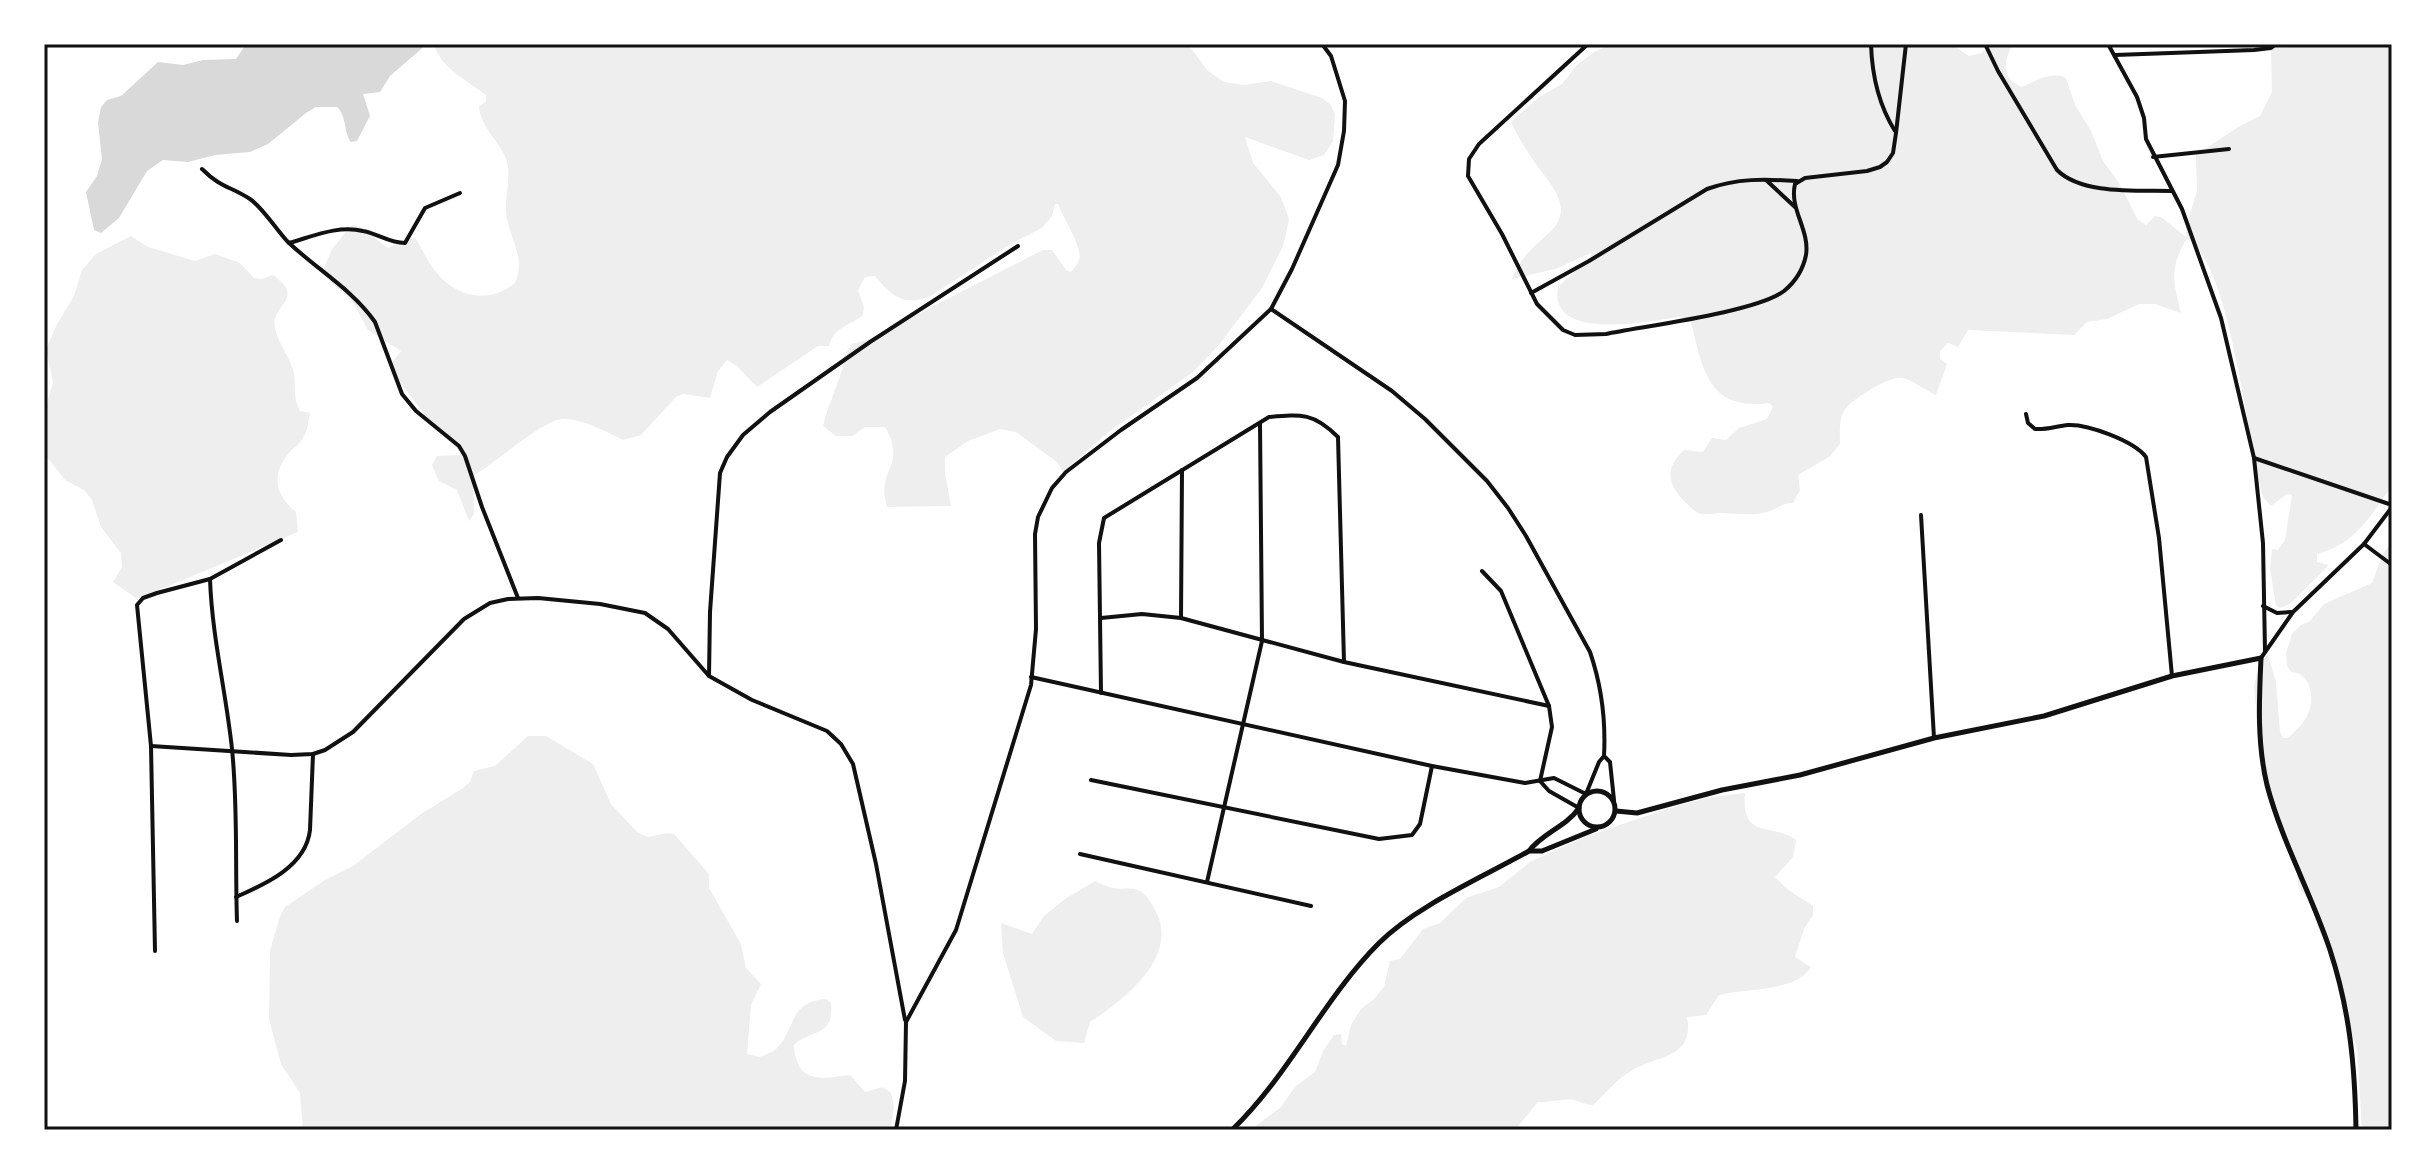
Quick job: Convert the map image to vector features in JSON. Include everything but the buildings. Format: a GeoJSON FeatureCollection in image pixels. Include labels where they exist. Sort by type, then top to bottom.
{"type":"FeatureCollection","features":[{"type":"Feature","properties":{"kind":"street"},"geometry":{"type":"LineString","coordinates":[[906,1022],[956,930],[1031,677],[1036,629],[1035,534],[1038,517],[1052,488],[1092,451],[1206,371],[1271,309],[1338,165],[1345,101],[1331,56],[1322,44]]}},
{"type":"Feature","properties":{"kind":"street"},"geometry":{"type":"LineString","coordinates":[[1588,44],[1479,144],[1469,159],[1468,176],[1472,186],[1502,234],[1531,293],[1548,318],[1563,330],[1584,335],[1606,334],[1770,299],[1783,292],[1797,278],[1806,253],[1805,235],[1793,192],[1797,181]]}},
{"type":"Feature","properties":{"kind":"street"},"geometry":{"type":"LineString","coordinates":[[1871,44],[1873,79],[1886,116],[1896,133]]}},
{"type":"Feature","properties":{"kind":"street"},"geometry":{"type":"LineString","coordinates":[[1531,293],[1707,189],[1726,182],[1764,179],[1797,181],[1880,167],[1893,153],[1906,44]]}},
{"type":"Feature","properties":{"kind":"street"},"geometry":{"type":"LineString","coordinates":[[1985,44],[1998,71],[2065,179],[2085,186],[2173,191]]}},
{"type":"Feature","properties":{"kind":"street"},"geometry":{"type":"LineString","coordinates":[[2108,44],[2137,97],[2144,118],[2146,139],[2182,209],[2221,318],[2254,458],[2263,543],[2265,651]]}},
{"type":"Feature","properties":{"kind":"street"},"geometry":{"type":"LineString","coordinates":[[2115,55],[2254,50],[2271,48],[2276,44]]}},
{"type":"Feature","properties":{"kind":"street"},"geometry":{"type":"LineString","coordinates":[[2153,157],[2229,149]]}},
{"type":"Feature","properties":{"kind":"street"},"geometry":{"type":"LineString","coordinates":[[202,169],[215,183],[252,200],[289,243],[350,293],[368,312],[375,322],[402,394],[416,411],[459,446],[465,456],[518,598]]}},
{"type":"Feature","properties":{"kind":"street"},"geometry":{"type":"LineString","coordinates":[[1764,179],[1795,207]]}},
{"type":"Feature","properties":{"kind":"street"},"geometry":{"type":"LineString","coordinates":[[289,243],[341,228],[366,231],[391,243],[405,243],[425,208],[460,193]]}},
{"type":"Feature","properties":{"kind":"street"},"geometry":{"type":"LineString","coordinates":[[709,676],[714,520],[720,473],[727,457],[743,435],[770,412],[870,342],[1018,246]]}},
{"type":"Feature","properties":{"kind":"street"},"geometry":{"type":"LineString","coordinates":[[1232,1130],[1274,1085],[1357,967],[1395,928],[1529,851],[1573,816],[1604,756],[1603,696],[1590,652],[1508,508],[1487,481],[1392,391],[1271,309]]}},
{"type":"Feature","properties":{"kind":"street"},"geometry":{"type":"LineString","coordinates":[[2026,414],[2028,423],[2035,429],[2073,425],[2084,427],[2127,443],[2146,457],[2159,538],[2172,676]]}},
{"type":"Feature","properties":{"kind":"street"},"geometry":{"type":"LineString","coordinates":[[1101,693],[1099,543],[1104,518],[1269,417],[1292,415],[1321,420],[1338,437],[1344,662]]}},
{"type":"Feature","properties":{"kind":"street"},"geometry":{"type":"LineString","coordinates":[[1207,882],[1262,641],[1260,422]]}},
{"type":"Feature","properties":{"kind":"street"},"geometry":{"type":"LineString","coordinates":[[2254,458],[2392,506],[2364,544],[2293,612],[2261,658],[2258,717],[2265,774],[2340,985],[2355,1068],[2356,1130]]}},
{"type":"Feature","properties":{"kind":"street"},"geometry":{"type":"LineString","coordinates":[[1181,618],[1182,470]]}},
{"type":"Feature","properties":{"kind":"street"},"geometry":{"type":"LineString","coordinates":[[1921,515],[1934,738]]}},
{"type":"Feature","properties":{"kind":"street"},"geometry":{"type":"LineString","coordinates":[[155,951],[151,746],[137,605],[143,598],[157,593],[210,579],[281,540]]}},
{"type":"Feature","properties":{"kind":"street"},"geometry":{"type":"LineString","coordinates":[[2364,544],[2392,565]]}},
{"type":"Feature","properties":{"kind":"street"},"geometry":{"type":"LineString","coordinates":[[1482,571],[1501,591],[1549,706],[1552,727],[1540,781]]}},
{"type":"Feature","properties":{"kind":"street"},"geometry":{"type":"LineString","coordinates":[[210,579],[213,631],[232,750],[238,832],[237,921]]}},
{"type":"Feature","properties":{"kind":"street"},"geometry":{"type":"LineString","coordinates":[[151,746],[313,754],[332,747],[353,732],[464,619],[490,603],[518,598],[600,604],[645,613],[668,629],[709,676],[752,700],[827,731],[841,744],[853,764],[906,1022],[905,1081],[896,1130]]}},
{"type":"Feature","properties":{"kind":"street"},"geometry":{"type":"LineString","coordinates":[[2263,606],[2277,613],[2293,612]]}},
{"type":"Feature","properties":{"kind":"street"},"geometry":{"type":"LineString","coordinates":[[1101,618],[1142,614],[1181,618],[1344,662],[1549,706]]}},
{"type":"Feature","properties":{"kind":"street"},"geometry":{"type":"LineString","coordinates":[[1616,811],[1637,813],[1722,790],[1777,781],[1934,738],[2059,712],[2172,676],[2261,658]]}},
{"type":"Feature","properties":{"kind":"street"},"geometry":{"type":"LineString","coordinates":[[1031,677],[1432,766],[1525,783],[1554,778],[1586,794],[1601,791],[1614,800]]}},
{"type":"Feature","properties":{"kind":"street"},"geometry":{"type":"LineString","coordinates":[[236,897],[288,868],[302,855],[310,830],[313,754]]}},
{"type":"Feature","properties":{"kind":"street"},"geometry":{"type":"LineString","coordinates":[[1529,851],[1542,851],[1612,820],[1616,811],[1610,762],[1604,756]]}},
{"type":"Feature","properties":{"kind":"street"},"geometry":{"type":"LineString","coordinates":[[1091,780],[1379,839],[1397,839],[1412,835],[1420,824],[1432,766]]}},
{"type":"Feature","properties":{"kind":"street"},"geometry":{"type":"LineString","coordinates":[[1540,781],[1549,791],[1579,808],[1584,822],[1599,828]]}},
{"type":"Feature","properties":{"kind":"street"},"geometry":{"type":"LineString","coordinates":[[1080,854],[1311,906]]}},
{"type":"Feature","properties":{"kind":"shaded area"},"geometry":{"type":"Polygon","coordinates":[[[246,44],[427,44],[390,76],[380,92],[363,94],[370,116],[357,141],[351,142],[337,107],[316,107],[268,144],[250,152],[215,155],[188,162],[163,160],[147,171],[119,218],[101,233],[94,230],[86,192],[97,176],[102,159],[98,123],[101,107],[107,100],[121,96],[158,62],[183,65],[203,60],[236,59],[246,44]]]}},
{"type":"Feature","properties":{"kind":"shaded area"},"geometry":{"type":"Polygon","coordinates":[[[434,44],[1188,44],[1208,71],[1224,82],[1244,85],[1271,81],[1322,98],[1331,105],[1335,115],[1333,141],[1324,155],[1309,160],[1245,137],[1253,163],[1281,197],[1289,219],[1283,246],[1262,288],[1218,346],[1193,372],[1107,433],[1063,472],[1057,462],[1016,432],[1000,429],[968,441],[945,457],[951,506],[887,507],[885,484],[893,451],[885,427],[865,427],[852,436],[836,436],[823,426],[842,370],[842,359],[852,344],[867,340],[1043,250],[1052,250],[1066,270],[1071,272],[1079,260],[1079,249],[1058,204],[1055,204],[1052,216],[1042,228],[1012,243],[929,297],[905,300],[892,294],[875,276],[865,277],[858,290],[864,307],[863,315],[839,330],[829,346],[818,346],[757,387],[727,360],[718,371],[710,398],[683,394],[676,397],[641,435],[623,440],[594,426],[563,419],[544,426],[473,476],[474,514],[469,521],[457,490],[439,481],[432,465],[437,456],[460,455],[461,452],[436,429],[390,369],[401,351],[368,330],[352,301],[329,280],[324,268],[332,249],[352,225],[360,227],[388,248],[410,238],[416,239],[444,281],[464,292],[485,296],[505,290],[515,283],[519,264],[507,221],[508,168],[481,115],[479,107],[486,101],[486,95],[448,67],[434,44]]]}},
{"type":"Feature","properties":{"kind":"shaded area"},"geometry":{"type":"Polygon","coordinates":[[[1612,44],[1951,44],[1969,56],[1982,53],[1989,44],[2013,44],[2006,63],[2010,79],[2022,87],[2049,76],[2066,78],[2075,105],[2091,131],[2103,161],[2119,183],[2138,220],[2146,225],[2155,216],[2161,217],[2186,237],[2197,191],[2196,155],[2260,116],[2272,92],[2271,50],[2297,44],[2392,44],[2392,486],[2352,536],[2317,554],[2317,562],[2329,565],[2290,604],[2280,608],[2276,605],[2270,569],[2272,549],[2278,550],[2285,540],[2292,495],[2287,494],[2271,506],[2263,497],[2227,318],[2203,255],[2187,238],[2177,258],[2174,275],[2181,313],[2155,304],[2139,304],[2107,319],[2087,322],[2074,335],[1968,330],[1958,347],[1948,343],[1940,351],[1940,359],[1947,364],[1936,395],[1910,381],[1896,378],[1873,388],[1847,407],[1841,420],[1840,444],[1829,457],[1798,475],[1800,490],[1793,503],[1757,514],[1697,512],[1686,503],[1672,483],[1671,470],[1678,457],[1684,450],[1703,452],[1712,438],[1726,440],[1739,428],[1767,419],[1773,407],[1769,403],[1748,404],[1732,400],[1720,393],[1704,369],[1690,319],[1679,317],[1604,324],[1569,316],[1559,305],[1558,287],[1591,253],[1555,269],[1512,279],[1523,259],[1558,222],[1561,212],[1557,194],[1511,122],[1539,97],[1562,84],[1577,65],[1594,52],[1612,44]]]}},
{"type":"Feature","properties":{"kind":"shaded area"},"geometry":{"type":"Polygon","coordinates":[[[131,236],[148,247],[195,261],[215,254],[240,263],[254,278],[273,275],[283,283],[287,296],[277,313],[275,328],[292,368],[300,411],[310,413],[305,435],[284,460],[278,476],[279,491],[296,512],[298,532],[137,599],[113,582],[122,567],[121,553],[101,527],[92,500],[84,490],[65,480],[44,453],[44,414],[53,382],[46,350],[74,296],[82,270],[96,254],[131,236]]]}},
{"type":"Feature","properties":{"kind":"shaded area"},"geometry":{"type":"Polygon","coordinates":[[[2392,541],[2392,1130],[2362,1130],[2357,1048],[2342,1007],[2330,951],[2318,928],[2311,902],[2299,888],[2293,849],[2262,775],[2254,686],[2259,666],[2268,655],[2276,682],[2280,732],[2283,738],[2288,738],[2306,718],[2311,704],[2308,682],[2287,666],[2286,654],[2292,634],[2310,621],[2324,604],[2372,583],[2382,556],[2392,541]]]}},
{"type":"Feature","properties":{"kind":"shaded area"},"geometry":{"type":"Polygon","coordinates":[[[528,736],[546,736],[593,764],[611,804],[637,832],[648,837],[674,834],[709,874],[709,888],[741,944],[746,968],[761,984],[751,1005],[747,1054],[759,1057],[775,1050],[805,1005],[826,999],[831,1003],[829,1022],[820,1031],[794,1045],[800,1067],[805,1073],[820,1078],[850,1075],[865,1092],[883,1087],[891,1093],[894,1107],[890,1130],[303,1130],[300,1093],[281,1064],[269,1019],[270,951],[285,907],[325,880],[353,866],[421,814],[463,788],[470,782],[474,771],[495,766],[528,736]]]}},
{"type":"Feature","properties":{"kind":"shaded area"},"geometry":{"type":"Polygon","coordinates":[[[1745,793],[1745,808],[1753,824],[1796,840],[1793,857],[1775,877],[1813,906],[1813,915],[1804,929],[1795,957],[1811,967],[1804,975],[1783,985],[1719,995],[1706,1015],[1687,1017],[1688,1031],[1679,1049],[1626,1074],[1593,1105],[1569,1100],[1538,1102],[1515,1130],[1250,1130],[1280,1108],[1296,1086],[1315,1072],[1323,1051],[1334,1035],[1341,1034],[1342,1044],[1346,1046],[1351,1025],[1361,1009],[1384,987],[1390,961],[1400,959],[1423,929],[1440,923],[1466,898],[1499,887],[1530,862],[1584,837],[1676,806],[1745,793]]]}},
{"type":"Feature","properties":{"kind":"shaded area"},"geometry":{"type":"Polygon","coordinates":[[[1095,881],[1111,888],[1140,891],[1145,895],[1161,925],[1161,942],[1146,974],[1119,1001],[1090,1022],[1084,1043],[1056,1041],[1023,1017],[1003,953],[1001,923],[1032,934],[1044,916],[1095,881]]]}}]}
